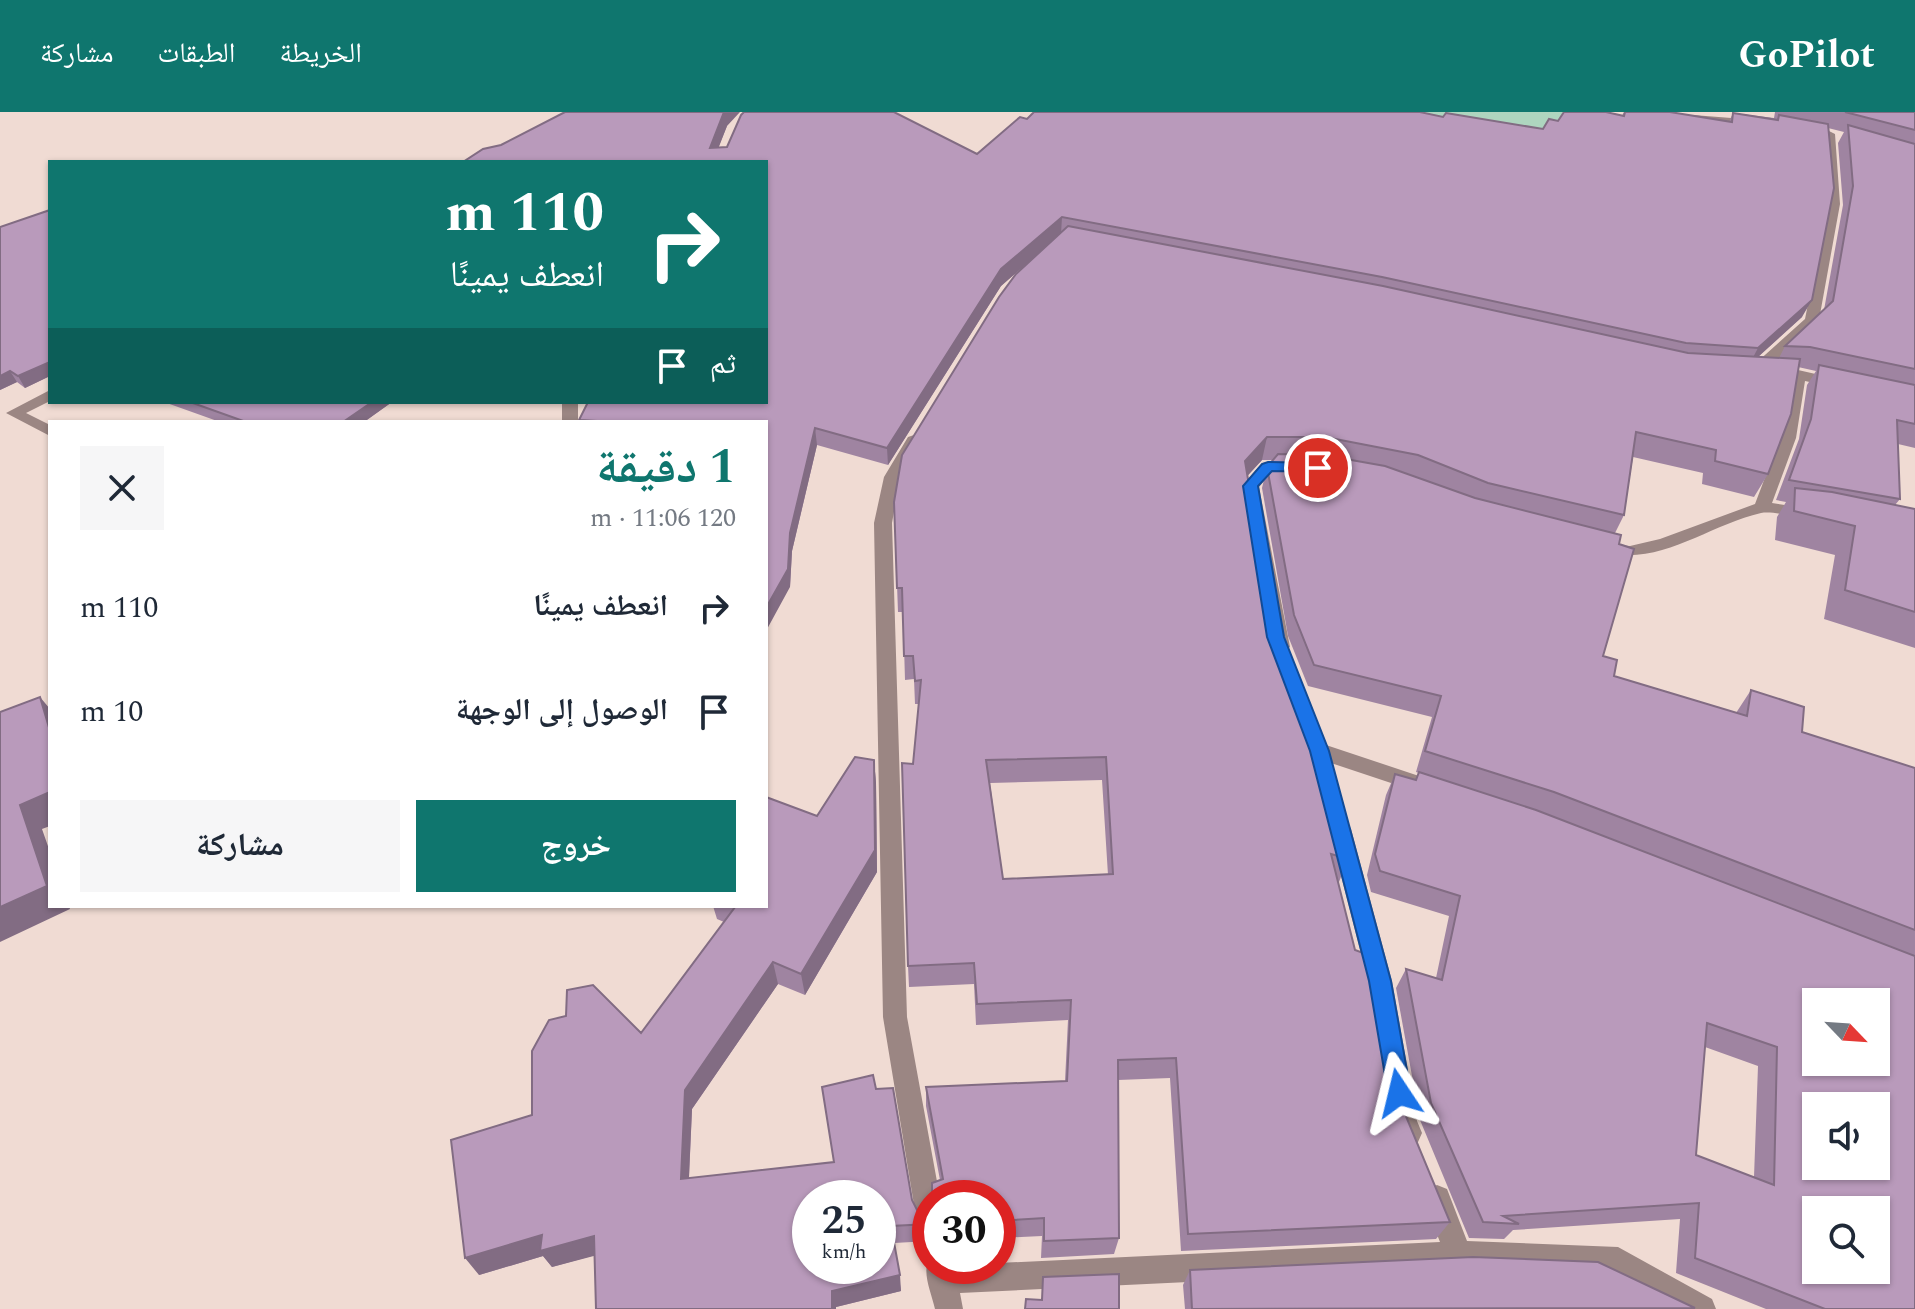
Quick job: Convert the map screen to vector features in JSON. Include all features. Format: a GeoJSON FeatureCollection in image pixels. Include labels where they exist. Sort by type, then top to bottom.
{"type":"FeatureCollection","features":[{"type":"Feature","properties":{"kind":"street"},"geometry":{"type":"LineString","coordinates":[[1678,117],[1769,124],[1745,112]]}},
{"type":"Feature","properties":{"kind":"street"},"geometry":{"type":"LineString","coordinates":[[1830,135],[1834,204],[1812,320],[1746,372],[1798,375],[1857,388]]}},
{"type":"Feature","properties":{"kind":"street"},"geometry":{"type":"LineString","coordinates":[[1762,507],[1788,438],[1798,375]]}},
{"type":"Feature","properties":{"kind":"street"},"geometry":{"type":"LineString","coordinates":[[7,417],[48,396]]}},
{"type":"Feature","properties":{"kind":"street"},"geometry":{"type":"LineString","coordinates":[[7,417],[48,430]]}},
{"type":"Feature","properties":{"kind":"street"},"geometry":{"type":"LineString","coordinates":[[923,426],[892,477],[883,523],[895,1017],[924,1180]]}},
{"type":"Feature","properties":{"kind":"street"},"geometry":{"type":"LineString","coordinates":[[1287,666],[1276,637],[1250,486],[1268,467],[1318,468]]}},
{"type":"Feature","properties":{"kind":"street"},"geometry":{"type":"LineString","coordinates":[[1589,543],[1630,552],[1665,543],[1762,507],[1826,516]]}},
{"type":"Feature","properties":{"kind":"street"},"geometry":{"type":"LineString","coordinates":[[1328,782],[1317,744],[1433,789]]}},
{"type":"Feature","properties":{"kind":"street"},"geometry":{"type":"LineString","coordinates":[[1336,812],[1380,981],[1404,1121],[1415,1148]]}},
{"type":"Feature","properties":{"kind":"street"},"geometry":{"type":"LineString","coordinates":[[1426,1175],[1459,1255]]}},
{"type":"Feature","properties":{"kind":"street"},"geometry":{"type":"LineString","coordinates":[[1016,1270],[1459,1255],[1618,1261],[1702,1309]]}},
{"type":"Feature","properties":{"kind":"street"},"geometry":{"type":"LineString","coordinates":[[943,1284],[949,1309]]}},
{"type":"Feature","properties":{"kind":"green space"},"geometry":{"type":"Polygon","coordinates":[[[1398,112],[1564,112],[1550,133],[1398,112]]]}},
{"type":"Feature","properties":{"kind":"building"},"geometry":{"type":"Polygon","coordinates":[[[565,112],[724,112],[710,148],[727,147],[744,112],[894,112],[977,154],[1020,117],[1027,119],[1034,112],[1420,112],[1443,117],[1446,113],[1543,129],[1549,119],[1558,121],[1564,112],[1606,112],[1624,116],[1625,112],[1670,112],[1732,122],[1733,113],[1778,120],[1779,115],[1828,124],[1834,188],[1812,300],[1758,348],[1686,343],[1382,277],[1062,217],[1001,269],[887,448],[815,428],[790,533],[788,569],[768,604],[768,420],[579,420],[587,404],[768,404],[768,160],[466,160],[483,149],[501,145],[565,112]]]}},
{"type":"Feature","properties":{"kind":"building"},"geometry":{"type":"Polygon","coordinates":[[[1845,112],[1915,112],[1915,130],[1845,112]]]}},
{"type":"Feature","properties":{"kind":"building"},"geometry":{"type":"Polygon","coordinates":[[[1848,125],[1915,144],[1915,369],[1810,347],[1785,346],[1833,301],[1853,186],[1848,125]]]}},
{"type":"Feature","properties":{"kind":"building"},"geometry":{"type":"Polygon","coordinates":[[[48,211],[48,363],[18,376],[10,371],[0,376],[0,227],[48,211]]]}},
{"type":"Feature","properties":{"kind":"building"},"geometry":{"type":"Polygon","coordinates":[[[1068,226],[1383,286],[1688,353],[1800,359],[1791,414],[1768,474],[1715,461],[1716,450],[1636,432],[1624,515],[1488,483],[1418,455],[1325,437],[1267,437],[1245,461],[1270,614],[1315,729],[1348,859],[1331,854],[1355,950],[1374,957],[1400,1102],[1450,1222],[1188,1234],[1176,1058],[1118,1060],[1119,1238],[1044,1241],[1044,1218],[1016,1220],[1016,1180],[940,1180],[943,1179],[926,1087],[1067,1081],[1071,1000],[977,1004],[974,963],[908,966],[902,763],[913,764],[921,680],[915,681],[913,656],[904,656],[902,588],[897,588],[894,502],[902,455],[1016,274],[1068,226]],[[1106,757],[986,760],[1003,879],[1113,874],[1106,757]]]}},
{"type":"Feature","properties":{"kind":"building"},"geometry":{"type":"Polygon","coordinates":[[[1819,365],[1915,385],[1915,424],[1897,420],[1900,499],[1789,480],[1811,419],[1819,365]]]}},
{"type":"Feature","properties":{"kind":"building"},"geometry":{"type":"Polygon","coordinates":[[[196,404],[369,404],[346,420],[240,420],[196,404]]]}},
{"type":"Feature","properties":{"kind":"building"},"geometry":{"type":"Polygon","coordinates":[[[1278,454],[1323,455],[1385,466],[1475,498],[1621,535],[1619,544],[1634,549],[1603,656],[1617,660],[1614,676],[1747,716],[1751,690],[1804,707],[1802,732],[1915,768],[1915,930],[1554,792],[1425,751],[1441,696],[1314,665],[1294,615],[1267,467],[1278,454]]]}},
{"type":"Feature","properties":{"kind":"building"},"geometry":{"type":"Polygon","coordinates":[[[1795,488],[1832,492],[1915,509],[1915,612],[1845,590],[1855,526],[1794,511],[1795,488]]]}},
{"type":"Feature","properties":{"kind":"building"},"geometry":{"type":"Polygon","coordinates":[[[40,697],[48,724],[48,793],[20,805],[47,886],[0,907],[0,712],[40,697]]]}},
{"type":"Feature","properties":{"kind":"building"},"geometry":{"type":"Polygon","coordinates":[[[855,757],[874,760],[875,850],[801,974],[773,962],[685,1090],[681,1179],[834,1162],[822,1087],[873,1075],[876,1089],[893,1088],[912,1200],[912,1225],[896,1226],[896,1180],[792,1180],[792,1284],[862,1284],[832,1291],[832,1309],[596,1309],[594,1236],[540,1251],[542,1235],[465,1258],[451,1140],[532,1115],[532,1051],[549,1020],[566,1016],[567,990],[593,985],[641,1033],[734,908],[768,908],[768,798],[817,816],[855,757]]]}},
{"type":"Feature","properties":{"kind":"building"},"geometry":{"type":"Polygon","coordinates":[[[1419,772],[1536,810],[1915,956],[1915,1309],[1825,1309],[1695,1258],[1699,1203],[1503,1216],[1519,1224],[1483,1222],[1431,1103],[1406,969],[1442,980],[1460,896],[1380,871],[1375,854],[1395,774],[1416,780],[1419,772]],[[1707,1023],[1696,1155],[1774,1185],[1777,1047],[1707,1023]]]}},
{"type":"Feature","properties":{"kind":"building"},"geometry":{"type":"Polygon","coordinates":[[[896,1253],[900,1275],[896,1276],[896,1253]]]}},
{"type":"Feature","properties":{"kind":"building"},"geometry":{"type":"Polygon","coordinates":[[[1473,1257],[1598,1262],[1695,1308],[1192,1309],[1190,1270],[1473,1257]]]}},
{"type":"Feature","properties":{"kind":"building"},"geometry":{"type":"Polygon","coordinates":[[[1119,1274],[1119,1309],[1025,1309],[1026,1299],[1042,1300],[1043,1277],[1119,1274]]]}},
{"type":"Feature","properties":{"kind":"route"},"geometry":{"type":"LineString","coordinates":[[1318,468],[1268,467],[1250,486],[1276,637],[1320,751],[1380,981],[1399,1093]]}}]}
